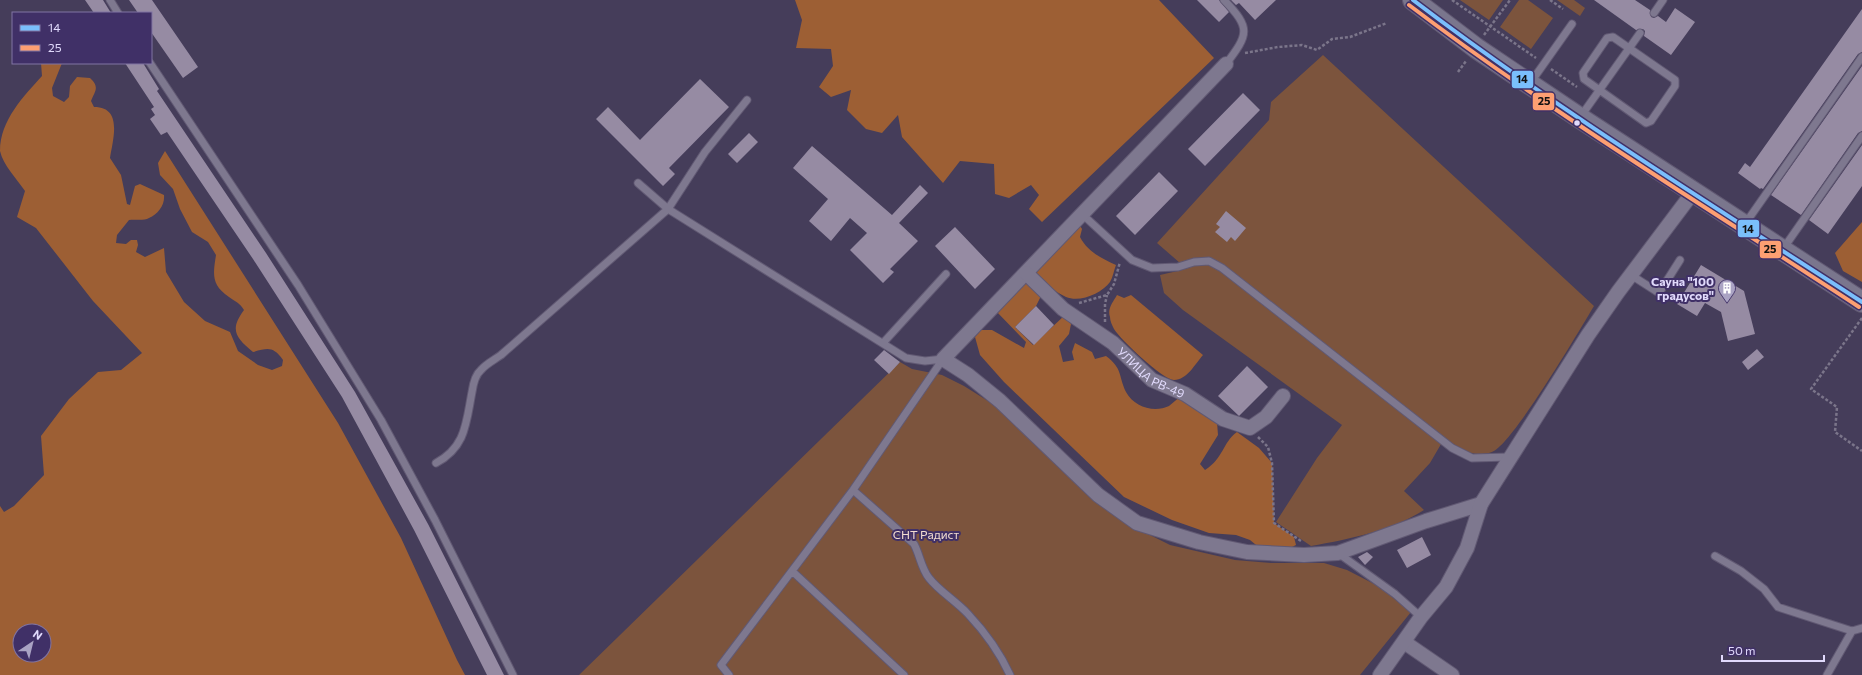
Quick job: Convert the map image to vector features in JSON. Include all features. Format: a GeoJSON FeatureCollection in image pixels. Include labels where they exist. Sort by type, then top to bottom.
{"type":"FeatureCollection","features":[{"type":"Feature","properties":{"kind":"street"},"geometry":{"type":"LineString","coordinates":[[1413,0],[1476,48],[1580,118],[1862,302]]}},
{"type":"Feature","properties":{"kind":"street"},"geometry":{"type":"LineString","coordinates":[[1229,60],[943,359],[968,375],[1000,402],[1098,495],[1137,523],[1199,542],[1247,552],[1312,555],[1338,553],[1426,521],[1481,504]]}},
{"type":"Feature","properties":{"kind":"street"},"geometry":{"type":"LineString","coordinates":[[1380,675],[1421,617],[1446,587],[1467,548],[1481,504],[1588,335],[1694,191]]}},
{"type":"Feature","properties":{"kind":"street","name":"УЛИЦА РВ-49"},"geometry":{"type":"LineString","coordinates":[[1026,273],[1063,309],[1113,343],[1152,380],[1185,394],[1223,420],[1250,428]]}},
{"type":"Feature","properties":{"kind":"street"},"geometry":{"type":"LineString","coordinates":[[1250,428],[1266,417],[1284,396]]}},
{"type":"Feature","properties":{"kind":"street"},"geometry":{"type":"LineString","coordinates":[[1404,642],[1452,675]]}},
{"type":"Feature","properties":{"kind":"lane"},"geometry":{"type":"LineString","coordinates":[[110,0],[117,12]]}},
{"type":"Feature","properties":{"kind":"lane"},"geometry":{"type":"LineString","coordinates":[[1224,0],[1239,15],[1244,26],[1243,39],[1229,60]]}},
{"type":"Feature","properties":{"kind":"lane"},"geometry":{"type":"LineString","coordinates":[[1654,13],[1663,0]]}},
{"type":"Feature","properties":{"kind":"lane"},"geometry":{"type":"LineString","coordinates":[[1530,84],[1572,24]]}},
{"type":"Feature","properties":{"kind":"lane"},"geometry":{"type":"LineString","coordinates":[[1580,118],[1640,33]]}},
{"type":"Feature","properties":{"kind":"lane"},"geometry":{"type":"LineString","coordinates":[[1613,37],[1675,80],[1676,86],[1651,121],[1646,122],[1600,90],[1584,79],[1582,73],[1607,38],[1613,37]]}},
{"type":"Feature","properties":{"kind":"lane"},"geometry":{"type":"LineString","coordinates":[[1744,225],[1862,57]]}},
{"type":"Feature","properties":{"kind":"lane"},"geometry":{"type":"LineString","coordinates":[[151,64],[298,284],[381,420],[435,520],[513,675]]}},
{"type":"Feature","properties":{"kind":"lane"},"geometry":{"type":"LineString","coordinates":[[436,463],[448,457],[457,447],[464,433],[474,382],[480,370],[501,355],[668,209],[705,152],[747,100]]}},
{"type":"Feature","properties":{"kind":"lane"},"geometry":{"type":"LineString","coordinates":[[1783,250],[1862,136]]}},
{"type":"Feature","properties":{"kind":"lane"},"geometry":{"type":"LineString","coordinates":[[638,183],[668,209],[906,358],[925,361],[943,359]]}},
{"type":"Feature","properties":{"kind":"lane"},"geometry":{"type":"LineString","coordinates":[[1082,214],[1132,260],[1152,268],[1178,267],[1194,262],[1209,261],[1222,268],[1452,448],[1472,458],[1510,457]]}},
{"type":"Feature","properties":{"kind":"lane"},"geometry":{"type":"LineString","coordinates":[[1631,275],[1659,293],[1680,260]]}},
{"type":"Feature","properties":{"kind":"lane"},"geometry":{"type":"LineString","coordinates":[[883,343],[946,274]]}},
{"type":"Feature","properties":{"kind":"lane"},"geometry":{"type":"LineString","coordinates":[[729,675],[720,665],[853,490],[943,359]]}},
{"type":"Feature","properties":{"kind":"lane"},"geometry":{"type":"LineString","coordinates":[[853,490],[914,544],[919,553],[924,570],[929,578],[967,613],[986,638],[1010,675]]}},
{"type":"Feature","properties":{"kind":"lane"},"geometry":{"type":"LineString","coordinates":[[1338,553],[1395,594],[1421,617]]}},
{"type":"Feature","properties":{"kind":"lane"},"geometry":{"type":"LineString","coordinates":[[1715,556],[1741,571],[1764,588],[1778,607],[1852,631],[1862,628]]}},
{"type":"Feature","properties":{"kind":"lane"},"geometry":{"type":"LineString","coordinates":[[792,570],[904,675]]}},
{"type":"Feature","properties":{"kind":"lane"},"geometry":{"type":"LineString","coordinates":[[1827,675],[1852,631]]}},
{"type":"Feature","properties":{"kind":"path"},"geometry":{"type":"LineString","coordinates":[[1452,0],[1594,98]]}},
{"type":"Feature","properties":{"kind":"path"},"geometry":{"type":"LineString","coordinates":[[1483,38],[1510,0]]}},
{"type":"Feature","properties":{"kind":"path"},"geometry":{"type":"LineString","coordinates":[[1550,0],[1563,9]]}},
{"type":"Feature","properties":{"kind":"path"},"geometry":{"type":"LineString","coordinates":[[1229,60],[1278,47],[1302,45],[1317,50],[1332,38],[1350,37],[1387,23]]}},
{"type":"Feature","properties":{"kind":"path"},"geometry":{"type":"LineString","coordinates":[[1458,72],[1467,60]]}},
{"type":"Feature","properties":{"kind":"path"},"geometry":{"type":"LineString","coordinates":[[1113,343],[1106,327],[1104,315],[1107,295],[1114,284],[1121,262],[1126,254]]}},
{"type":"Feature","properties":{"kind":"path"},"geometry":{"type":"LineString","coordinates":[[1053,299],[1069,303],[1081,303],[1107,295]]}},
{"type":"Feature","properties":{"kind":"path"},"geometry":{"type":"LineString","coordinates":[[1862,317],[1812,389],[1837,407],[1835,432],[1862,452]]}},
{"type":"Feature","properties":{"kind":"path"},"geometry":{"type":"LineString","coordinates":[[1250,428],[1268,447],[1272,463],[1274,523],[1309,547],[1312,555]]}},
{"type":"Feature","properties":{"kind":"green space"},"geometry":{"type":"Polygon","coordinates":[[[1460,0],[1503,0],[1489,20],[1460,0]]]}},
{"type":"Feature","properties":{"kind":"green space"},"geometry":{"type":"Polygon","coordinates":[[[1519,0],[1528,0],[1553,18],[1531,49],[1500,27],[1519,0]]]}},
{"type":"Feature","properties":{"kind":"green space"},"geometry":{"type":"Polygon","coordinates":[[[1557,0],[1574,0],[1585,8],[1580,16],[1557,0]]]}},
{"type":"Feature","properties":{"kind":"green space"},"geometry":{"type":"Polygon","coordinates":[[[1323,55],[1594,306],[1545,386],[1502,445],[1492,452],[1478,454],[1466,451],[1444,439],[1430,463],[1404,491],[1424,510],[1398,524],[1384,529],[1355,537],[1311,546],[1276,522],[1317,458],[1342,425],[1183,310],[1164,293],[1160,275],[1182,270],[1180,263],[1157,243],[1269,120],[1271,102],[1323,55]]]}},
{"type":"Feature","properties":{"kind":"green space","name":"СНТ Радист"},"geometry":{"type":"Polygon","coordinates":[[[900,362],[912,369],[942,375],[964,386],[996,406],[1136,528],[1170,545],[1235,560],[1271,563],[1324,563],[1347,570],[1378,586],[1411,612],[1360,675],[579,675],[900,362]]]}},
{"type":"Feature","properties":{"kind":"shaded area"},"geometry":{"type":"Polygon","coordinates":[[[795,0],[1159,0],[1214,58],[1042,222],[1029,209],[1039,195],[1031,185],[1009,198],[995,194],[994,164],[960,161],[943,183],[902,137],[898,115],[882,133],[866,129],[847,110],[851,90],[831,97],[819,87],[833,66],[831,49],[796,48],[802,20],[795,0]]]}},
{"type":"Feature","properties":{"kind":"shaded area"},"geometry":{"type":"Polygon","coordinates":[[[41,64],[62,64],[52,88],[53,96],[64,102],[69,97],[70,86],[77,77],[90,78],[93,81],[96,89],[91,101],[94,107],[103,108],[109,112],[113,118],[114,134],[110,158],[121,175],[127,204],[130,205],[135,186],[140,184],[164,195],[162,206],[158,212],[147,219],[129,220],[117,235],[116,243],[126,244],[131,240],[137,240],[138,245],[136,252],[145,257],[164,248],[166,272],[184,302],[205,321],[230,332],[238,351],[258,365],[272,370],[282,366],[283,360],[276,352],[266,349],[253,352],[242,342],[236,333],[239,317],[244,310],[239,304],[223,293],[219,288],[216,283],[214,273],[216,255],[208,242],[192,232],[180,209],[173,189],[160,175],[158,163],[165,151],[338,423],[401,538],[465,675],[0,675],[0,506],[4,512],[14,506],[44,475],[41,436],[69,399],[98,372],[121,370],[142,353],[93,301],[36,228],[17,217],[25,191],[7,167],[0,151],[4,129],[14,109],[42,76],[41,64]]]}},
{"type":"Feature","properties":{"kind":"shaded area"},"geometry":{"type":"Polygon","coordinates":[[[1862,222],[1862,282],[1843,271],[1835,253],[1862,222]]]}},
{"type":"Feature","properties":{"kind":"shaded area"},"geometry":{"type":"Polygon","coordinates":[[[1079,224],[1082,229],[1080,237],[1087,247],[1100,257],[1116,265],[1110,282],[1102,290],[1084,298],[1072,299],[1061,295],[1045,283],[1034,272],[1079,224]]]}},
{"type":"Feature","properties":{"kind":"shaded area"},"geometry":{"type":"Polygon","coordinates":[[[1025,279],[1041,296],[1036,306],[1015,327],[1033,345],[1065,315],[1071,324],[1069,334],[1059,346],[1063,362],[1074,360],[1072,352],[1075,343],[1092,352],[1095,359],[1106,356],[1118,369],[1126,392],[1134,402],[1139,405],[1151,409],[1163,408],[1169,406],[1181,396],[1217,422],[1218,435],[1200,464],[1205,470],[1216,461],[1228,441],[1237,432],[1259,448],[1272,463],[1274,523],[1294,537],[1296,545],[1288,549],[1261,549],[1250,540],[1236,535],[1209,533],[1172,520],[1124,497],[1004,382],[980,355],[975,337],[981,330],[992,330],[1024,348],[1026,342],[995,310],[1025,279]]]}},
{"type":"Feature","properties":{"kind":"shaded area"},"geometry":{"type":"Polygon","coordinates":[[[1117,295],[1124,298],[1131,295],[1203,355],[1187,374],[1179,379],[1174,380],[1169,378],[1142,358],[1118,334],[1114,329],[1109,314],[1111,306],[1117,295]]]}},
{"type":"Feature","properties":{"kind":"building"},"geometry":{"type":"Polygon","coordinates":[[[85,0],[103,0],[110,12],[93,12],[85,0]]]}},
{"type":"Feature","properties":{"kind":"building"},"geometry":{"type":"Polygon","coordinates":[[[129,0],[152,0],[198,67],[183,78],[152,33],[152,12],[137,12],[129,0]]]}},
{"type":"Feature","properties":{"kind":"building"},"geometry":{"type":"Polygon","coordinates":[[[1197,0],[1219,0],[1229,12],[1219,22],[1197,0]]]}},
{"type":"Feature","properties":{"kind":"building"},"geometry":{"type":"Polygon","coordinates":[[[1231,0],[1276,0],[1255,20],[1239,3],[1236,5],[1231,0]]]}},
{"type":"Feature","properties":{"kind":"building"},"geometry":{"type":"Polygon","coordinates":[[[1594,0],[1635,0],[1650,10],[1651,17],[1654,18],[1658,16],[1666,22],[1675,8],[1695,22],[1671,55],[1644,36],[1645,31],[1643,29],[1636,30],[1594,0]]]}},
{"type":"Feature","properties":{"kind":"building"},"geometry":{"type":"Polygon","coordinates":[[[1862,9],[1862,52],[1858,54],[1763,189],[1760,189],[1738,173],[1745,163],[1750,167],[1862,9]]]}},
{"type":"Feature","properties":{"kind":"building"},"geometry":{"type":"Polygon","coordinates":[[[126,64],[144,64],[159,89],[157,91],[266,253],[355,392],[428,524],[504,675],[487,675],[414,530],[342,397],[253,259],[167,132],[161,135],[150,119],[155,115],[151,109],[154,107],[126,64]]]}},
{"type":"Feature","properties":{"kind":"building"},"geometry":{"type":"Polygon","coordinates":[[[1862,66],[1862,131],[1858,133],[1801,215],[1771,195],[1862,66]]]}},
{"type":"Feature","properties":{"kind":"building"},"geometry":{"type":"Polygon","coordinates":[[[700,79],[729,107],[669,168],[675,174],[663,186],[596,119],[608,107],[640,140],[700,79]]]}},
{"type":"Feature","properties":{"kind":"building"},"geometry":{"type":"Polygon","coordinates":[[[1243,93],[1260,110],[1205,166],[1188,149],[1243,93]]]}},
{"type":"Feature","properties":{"kind":"building"},"geometry":{"type":"Polygon","coordinates":[[[749,133],[758,142],[737,163],[728,154],[749,133]]]}},
{"type":"Feature","properties":{"kind":"building"},"geometry":{"type":"Polygon","coordinates":[[[1862,145],[1862,186],[1828,234],[1809,220],[1862,145]]]}},
{"type":"Feature","properties":{"kind":"building"},"geometry":{"type":"Polygon","coordinates":[[[812,146],[892,215],[920,185],[928,193],[899,223],[918,241],[890,269],[894,272],[883,283],[850,250],[867,233],[850,218],[831,241],[809,221],[828,199],[793,168],[812,146]]]}},
{"type":"Feature","properties":{"kind":"building"},"geometry":{"type":"Polygon","coordinates":[[[1159,172],[1178,191],[1135,235],[1116,216],[1159,172]]]}},
{"type":"Feature","properties":{"kind":"building"},"geometry":{"type":"Polygon","coordinates":[[[1226,211],[1246,228],[1235,241],[1231,237],[1227,242],[1215,232],[1220,227],[1216,224],[1226,211]]]}},
{"type":"Feature","properties":{"kind":"building"},"geometry":{"type":"Polygon","coordinates":[[[955,227],[995,269],[975,289],[935,246],[955,227]]]}},
{"type":"Feature","properties":{"kind":"building","name":"Сауна \"100 градусов\""},"geometry":{"type":"Polygon","coordinates":[[[1701,265],[1744,291],[1755,334],[1728,341],[1721,312],[1705,303],[1697,316],[1677,304],[1701,265]]]}},
{"type":"Feature","properties":{"kind":"building"},"geometry":{"type":"Polygon","coordinates":[[[1036,306],[1054,325],[1034,345],[1015,327],[1036,306]]]}},
{"type":"Feature","properties":{"kind":"building"},"geometry":{"type":"Polygon","coordinates":[[[1757,349],[1764,357],[1748,370],[1742,362],[1757,349]]]}},
{"type":"Feature","properties":{"kind":"building"},"geometry":{"type":"Polygon","coordinates":[[[884,350],[900,362],[889,374],[874,360],[884,350]]]}},
{"type":"Feature","properties":{"kind":"building"},"geometry":{"type":"Polygon","coordinates":[[[1247,366],[1268,387],[1239,416],[1218,396],[1247,366]]]}},
{"type":"Feature","properties":{"kind":"building"},"geometry":{"type":"Polygon","coordinates":[[[1422,537],[1431,555],[1407,568],[1397,550],[1422,537]]]}},
{"type":"Feature","properties":{"kind":"building"},"geometry":{"type":"Polygon","coordinates":[[[1367,552],[1373,557],[1365,565],[1358,557],[1367,552]]]}},
{"type":"Feature","properties":{"kind":"transit line","name":"14"},"geometry":{"type":"LineString","coordinates":[[1413,0],[1578,118],[1862,302]]}},
{"type":"Feature","properties":{"kind":"transit line","name":"25"},"geometry":{"type":"LineString","coordinates":[[1409,5],[1463,45],[1631,160],[1859,307]]}},
{"type":"Feature","properties":{"kind":"place","name":"Сауна \"100 градусов\""},"geometry":{"type":"Point","coordinates":[1727,303]}}]}
